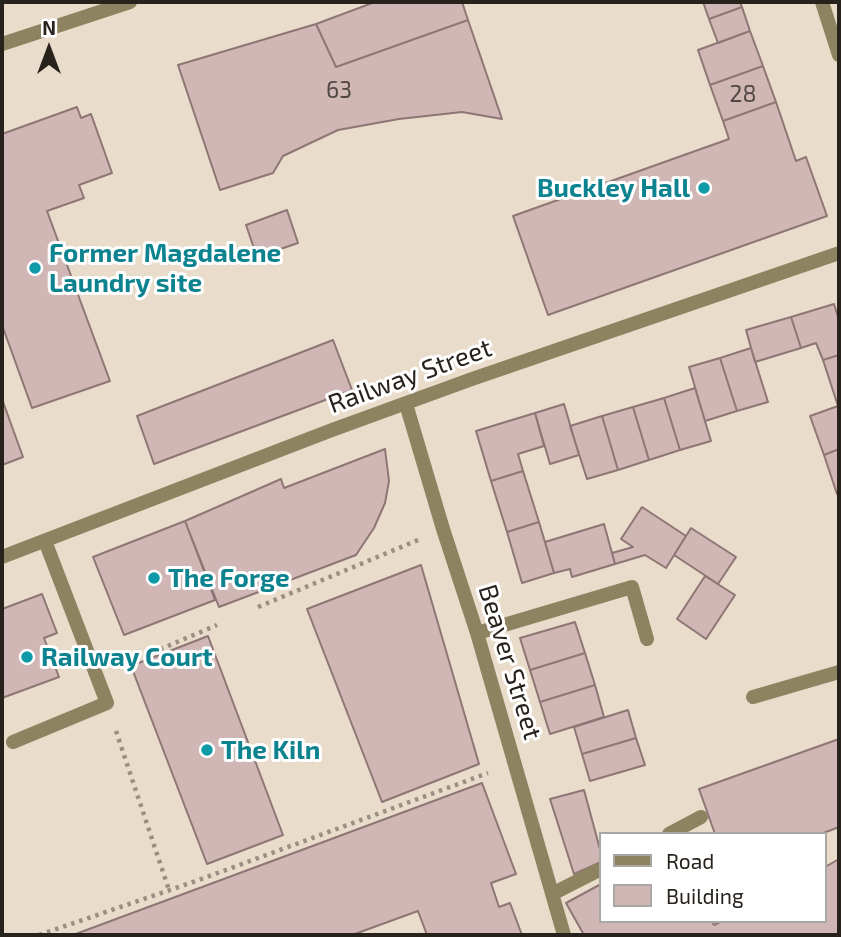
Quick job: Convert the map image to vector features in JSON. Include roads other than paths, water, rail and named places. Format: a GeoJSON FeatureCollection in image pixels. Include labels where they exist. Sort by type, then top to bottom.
{"type":"FeatureCollection","features":[{"type":"Feature","properties":{"kind":"street"},"geometry":{"type":"LineString","coordinates":[[2,44],[130,2]]}},
{"type":"Feature","properties":{"kind":"street"},"geometry":{"type":"LineString","coordinates":[[822,2],[839,55]]}},
{"type":"Feature","properties":{"kind":"street","name":"Railway Street"},"geometry":{"type":"LineString","coordinates":[[2,557],[485,374],[839,253]]}},
{"type":"Feature","properties":{"kind":"street","name":"Beaver Street"},"geometry":{"type":"LineString","coordinates":[[405,404],[477,633],[564,935]]}},
{"type":"Feature","properties":{"kind":"street"},"geometry":{"type":"LineString","coordinates":[[13,742],[107,703],[45,541]]}},
{"type":"Feature","properties":{"kind":"street"},"geometry":{"type":"LineString","coordinates":[[477,633],[632,587],[647,639]]}},
{"type":"Feature","properties":{"kind":"street"},"geometry":{"type":"LineString","coordinates":[[753,697],[839,672]]}},
{"type":"Feature","properties":{"kind":"street"},"geometry":{"type":"LineString","coordinates":[[672,832],[701,817]]}},
{"type":"Feature","properties":{"kind":"street"},"geometry":{"type":"LineString","coordinates":[[552,894],[600,870]]}},
{"type":"Feature","properties":{"kind":"place","name":"Buckley Hall"},"geometry":{"type":"Point","coordinates":[704,188]}},
{"type":"Feature","properties":{"kind":"place","name":"Former Magdalene Laundry site"},"geometry":{"type":"Point","coordinates":[35,268]}},
{"type":"Feature","properties":{"kind":"place","name":"The Forge"},"geometry":{"type":"Point","coordinates":[154,578]}},
{"type":"Feature","properties":{"kind":"place","name":"Railway Court"},"geometry":{"type":"Point","coordinates":[27,657]}},
{"type":"Feature","properties":{"kind":"place","name":"The Kiln"},"geometry":{"type":"Point","coordinates":[207,750]}}]}
